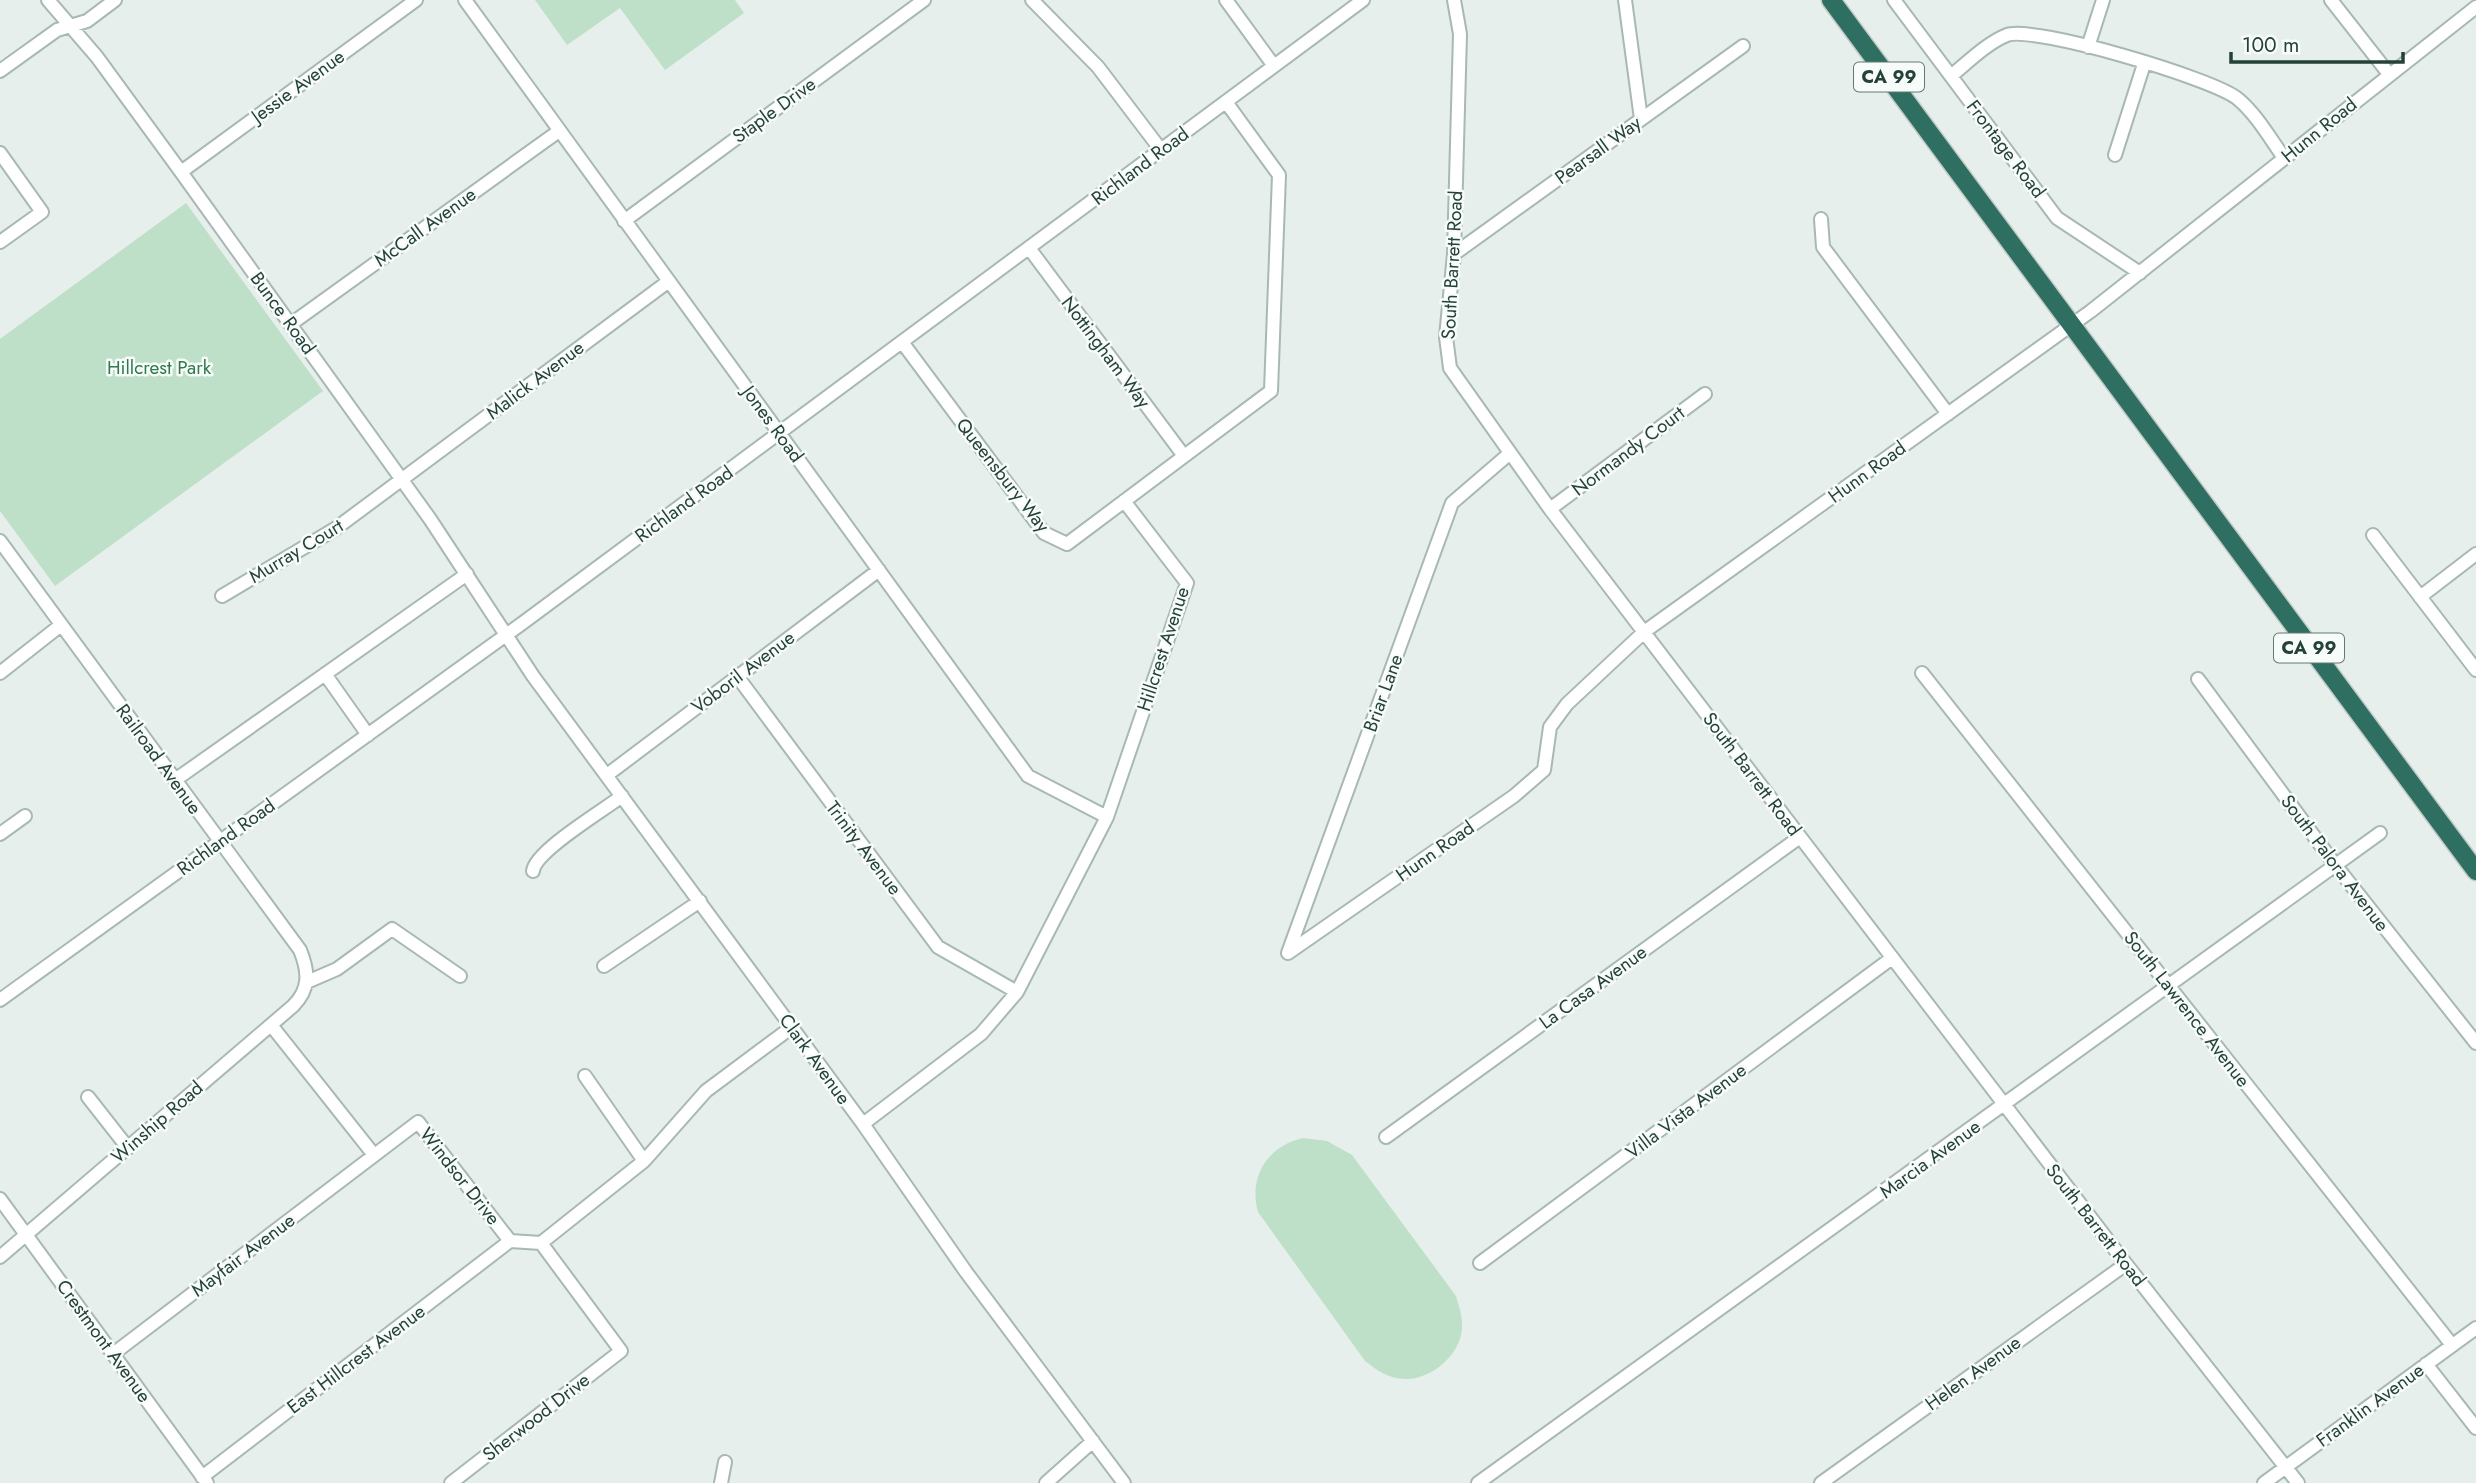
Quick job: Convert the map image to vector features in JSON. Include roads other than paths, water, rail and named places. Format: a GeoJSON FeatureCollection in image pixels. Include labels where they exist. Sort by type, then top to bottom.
{"type":"FeatureCollection","features":[{"type":"Feature","properties":{"kind":"highway","name":"CA 99"},"geometry":{"type":"LineString","coordinates":[[1831,0],[2476,872]]}},
{"type":"Feature","properties":{"kind":"street","name":"Bunce Road"},"geometry":{"type":"LineString","coordinates":[[48,0],[97,57],[291,324],[402,479],[506,636]]}},
{"type":"Feature","properties":{"kind":"street"},"geometry":{"type":"LineString","coordinates":[[0,71],[57,30],[87,21],[115,0]]}},
{"type":"Feature","properties":{"kind":"street","name":"Jessie Avenue"},"geometry":{"type":"LineString","coordinates":[[181,172],[416,0]]}},
{"type":"Feature","properties":{"kind":"street","name":"Jones Road"},"geometry":{"type":"LineString","coordinates":[[465,0],[1028,776],[1107,817]]}},
{"type":"Feature","properties":{"kind":"street","name":"Staple Drive"},"geometry":{"type":"LineString","coordinates":[[624,221],[924,0]]}},
{"type":"Feature","properties":{"kind":"street"},"geometry":{"type":"LineString","coordinates":[[1032,0],[1098,66],[1161,150]]}},
{"type":"Feature","properties":{"kind":"street"},"geometry":{"type":"LineString","coordinates":[[1226,0],[1274,66]]}},
{"type":"Feature","properties":{"kind":"street","name":"Richland Road"},"geometry":{"type":"LineString","coordinates":[[0,1000],[506,636],[1363,0]]}},
{"type":"Feature","properties":{"kind":"street","name":"South Barrett Road"},"geometry":{"type":"LineString","coordinates":[[1454,0],[1460,34],[1454,254],[1446,337],[1450,368],[1550,509],[2126,1264],[2298,1483]]}},
{"type":"Feature","properties":{"kind":"street"},"geometry":{"type":"LineString","coordinates":[[1625,0],[1641,119]]}},
{"type":"Feature","properties":{"kind":"street","name":"Frontage Road"},"geometry":{"type":"LineString","coordinates":[[1894,0],[2057,218],[2140,273]]}},
{"type":"Feature","properties":{"kind":"street"},"geometry":{"type":"LineString","coordinates":[[2088,47],[2103,0]]}},
{"type":"Feature","properties":{"kind":"street"},"geometry":{"type":"LineString","coordinates":[[2331,0],[2389,74]]}},
{"type":"Feature","properties":{"kind":"street","name":"Hunn Road"},"geometry":{"type":"LineString","coordinates":[[1288,953],[1514,796],[1544,770],[1550,727],[1566,704],[1644,632],[2140,273],[2476,7]]}},
{"type":"Feature","properties":{"kind":"street"},"geometry":{"type":"LineString","coordinates":[[1951,76],[2008,34],[2032,32],[2206,82],[2237,97],[2284,158]]}},
{"type":"Feature","properties":{"kind":"street","name":"Pearsall Way"},"geometry":{"type":"LineString","coordinates":[[1454,254],[1743,46]]}},
{"type":"Feature","properties":{"kind":"street"},"geometry":{"type":"LineString","coordinates":[[2115,155],[2144,64]]}},
{"type":"Feature","properties":{"kind":"street"},"geometry":{"type":"LineString","coordinates":[[1124,501],[1271,391],[1279,176],[1226,102]]}},
{"type":"Feature","properties":{"kind":"street","name":"McCall Avenue"},"geometry":{"type":"LineString","coordinates":[[291,324],[559,131]]}},
{"type":"Feature","properties":{"kind":"street"},"geometry":{"type":"LineString","coordinates":[[0,152],[42,212],[0,242]]}},
{"type":"Feature","properties":{"kind":"street"},"geometry":{"type":"LineString","coordinates":[[1821,219],[1823,247],[1948,414]]}},
{"type":"Feature","properties":{"kind":"street","name":"Nottingham Way"},"geometry":{"type":"LineString","coordinates":[[1029,248],[1184,456]]}},
{"type":"Feature","properties":{"kind":"street","name":"Malick Avenue"},"geometry":{"type":"LineString","coordinates":[[402,479],[669,281]]}},
{"type":"Feature","properties":{"kind":"street","name":"Queensbury Way"},"geometry":{"type":"LineString","coordinates":[[902,342],[1044,533],[1067,544],[1124,501]]}},
{"type":"Feature","properties":{"kind":"street","name":"Normandy Court"},"geometry":{"type":"LineString","coordinates":[[1550,509],[1705,394]]}},
{"type":"Feature","properties":{"kind":"street","name":"Briar Lane"},"geometry":{"type":"LineString","coordinates":[[1288,953],[1452,503],[1509,454]]}},
{"type":"Feature","properties":{"kind":"street","name":"Murray Court"},"geometry":{"type":"LineString","coordinates":[[222,596],[317,541],[402,479]]}},
{"type":"Feature","properties":{"kind":"street","name":"Hillcrest Avenue"},"geometry":{"type":"LineString","coordinates":[[863,1124],[981,1034],[1017,992],[1107,817],[1187,583],[1124,501]]}},
{"type":"Feature","properties":{"kind":"street"},"geometry":{"type":"LineString","coordinates":[[2373,536],[2476,670]]}},
{"type":"Feature","properties":{"kind":"street","name":"Railroad Avenue"},"geometry":{"type":"LineString","coordinates":[[0,541],[300,950],[305,962],[307,982]]}},
{"type":"Feature","properties":{"kind":"street"},"geometry":{"type":"LineString","coordinates":[[2420,597],[2476,554]]}},
{"type":"Feature","properties":{"kind":"street","name":"Voboril Avenue"},"geometry":{"type":"LineString","coordinates":[[607,775],[879,570]]}},
{"type":"Feature","properties":{"kind":"street"},"geometry":{"type":"LineString","coordinates":[[175,780],[467,574]]}},
{"type":"Feature","properties":{"kind":"street"},"geometry":{"type":"LineString","coordinates":[[0,673],[61,625]]}},
{"type":"Feature","properties":{"kind":"street","name":"Clark Avenue"},"geometry":{"type":"LineString","coordinates":[[506,636],[863,1124],[966,1272],[1124,1483]]}},
{"type":"Feature","properties":{"kind":"street","name":"South Lawrence Avenue"},"geometry":{"type":"LineString","coordinates":[[1922,673],[2452,1345]]}},
{"type":"Feature","properties":{"kind":"street"},"geometry":{"type":"LineString","coordinates":[[325,674],[368,735]]}},
{"type":"Feature","properties":{"kind":"street","name":"Trinity Avenue"},"geometry":{"type":"LineString","coordinates":[[737,677],[939,947],[1017,992]]}},
{"type":"Feature","properties":{"kind":"street","name":"South Palora Avenue"},"geometry":{"type":"LineString","coordinates":[[2198,680],[2336,866],[2476,1043]]}},
{"type":"Feature","properties":{"kind":"street"},"geometry":{"type":"LineString","coordinates":[[533,871],[534,865],[545,852],[622,796]]}},
{"type":"Feature","properties":{"kind":"street"},"geometry":{"type":"LineString","coordinates":[[0,834],[25,816]]}},
{"type":"Feature","properties":{"kind":"street","name":"Marcia Avenue"},"geometry":{"type":"LineString","coordinates":[[1478,1483],[2381,833]]}},
{"type":"Feature","properties":{"kind":"street","name":"La Casa Avenue"},"geometry":{"type":"LineString","coordinates":[[1386,1137],[1800,837]]}},
{"type":"Feature","properties":{"kind":"street"},"geometry":{"type":"LineString","coordinates":[[604,966],[700,901]]}},
{"type":"Feature","properties":{"kind":"street"},"geometry":{"type":"LineString","coordinates":[[307,982],[337,970],[392,929],[460,976]]}},
{"type":"Feature","properties":{"kind":"street","name":"Villa Vista Avenue"},"geometry":{"type":"LineString","coordinates":[[1480,1263],[1892,958]]}},
{"type":"Feature","properties":{"kind":"street","name":"Winship Road"},"geometry":{"type":"LineString","coordinates":[[0,1257],[271,1025],[301,998],[307,982]]}},
{"type":"Feature","properties":{"kind":"street"},"geometry":{"type":"LineString","coordinates":[[271,1025],[374,1156]]}},
{"type":"Feature","properties":{"kind":"street"},"geometry":{"type":"LineString","coordinates":[[541,1243],[644,1161],[706,1091],[792,1027]]}},
{"type":"Feature","properties":{"kind":"street"},"geometry":{"type":"LineString","coordinates":[[585,1076],[644,1161]]}},
{"type":"Feature","properties":{"kind":"street"},"geometry":{"type":"LineString","coordinates":[[88,1097],[128,1148]]}},
{"type":"Feature","properties":{"kind":"street","name":"Windsor Drive"},"geometry":{"type":"LineString","coordinates":[[374,1156],[418,1122],[510,1241],[541,1243]]}},
{"type":"Feature","properties":{"kind":"street","name":"Mayfair Avenue"},"geometry":{"type":"LineString","coordinates":[[113,1354],[374,1156]]}},
{"type":"Feature","properties":{"kind":"street","name":"Crestmont Avenue"},"geometry":{"type":"LineString","coordinates":[[0,1199],[205,1480]]}},
{"type":"Feature","properties":{"kind":"street","name":"East Hillcrest Avenue"},"geometry":{"type":"LineString","coordinates":[[205,1480],[510,1241]]}},
{"type":"Feature","properties":{"kind":"street","name":"Sherwood Drive"},"geometry":{"type":"LineString","coordinates":[[455,1482],[621,1350],[541,1243]]}},
{"type":"Feature","properties":{"kind":"street","name":"Helen Avenue"},"geometry":{"type":"LineString","coordinates":[[1821,1483],[2126,1264]]}},
{"type":"Feature","properties":{"kind":"street","name":"Franklin Avenue"},"geometry":{"type":"LineString","coordinates":[[2264,1483],[2476,1328]]}},
{"type":"Feature","properties":{"kind":"street"},"geometry":{"type":"LineString","coordinates":[[2427,1364],[2476,1428]]}},
{"type":"Feature","properties":{"kind":"street"},"geometry":{"type":"LineString","coordinates":[[1046,1483],[1093,1441]]}},
{"type":"Feature","properties":{"kind":"street"},"geometry":{"type":"LineString","coordinates":[[721,1483],[725,1462]]}},
{"type":"Feature","properties":{"kind":"park label","name":"Hillcrest Park"},"geometry":{"type":"Point","coordinates":[159,367]}}]}
